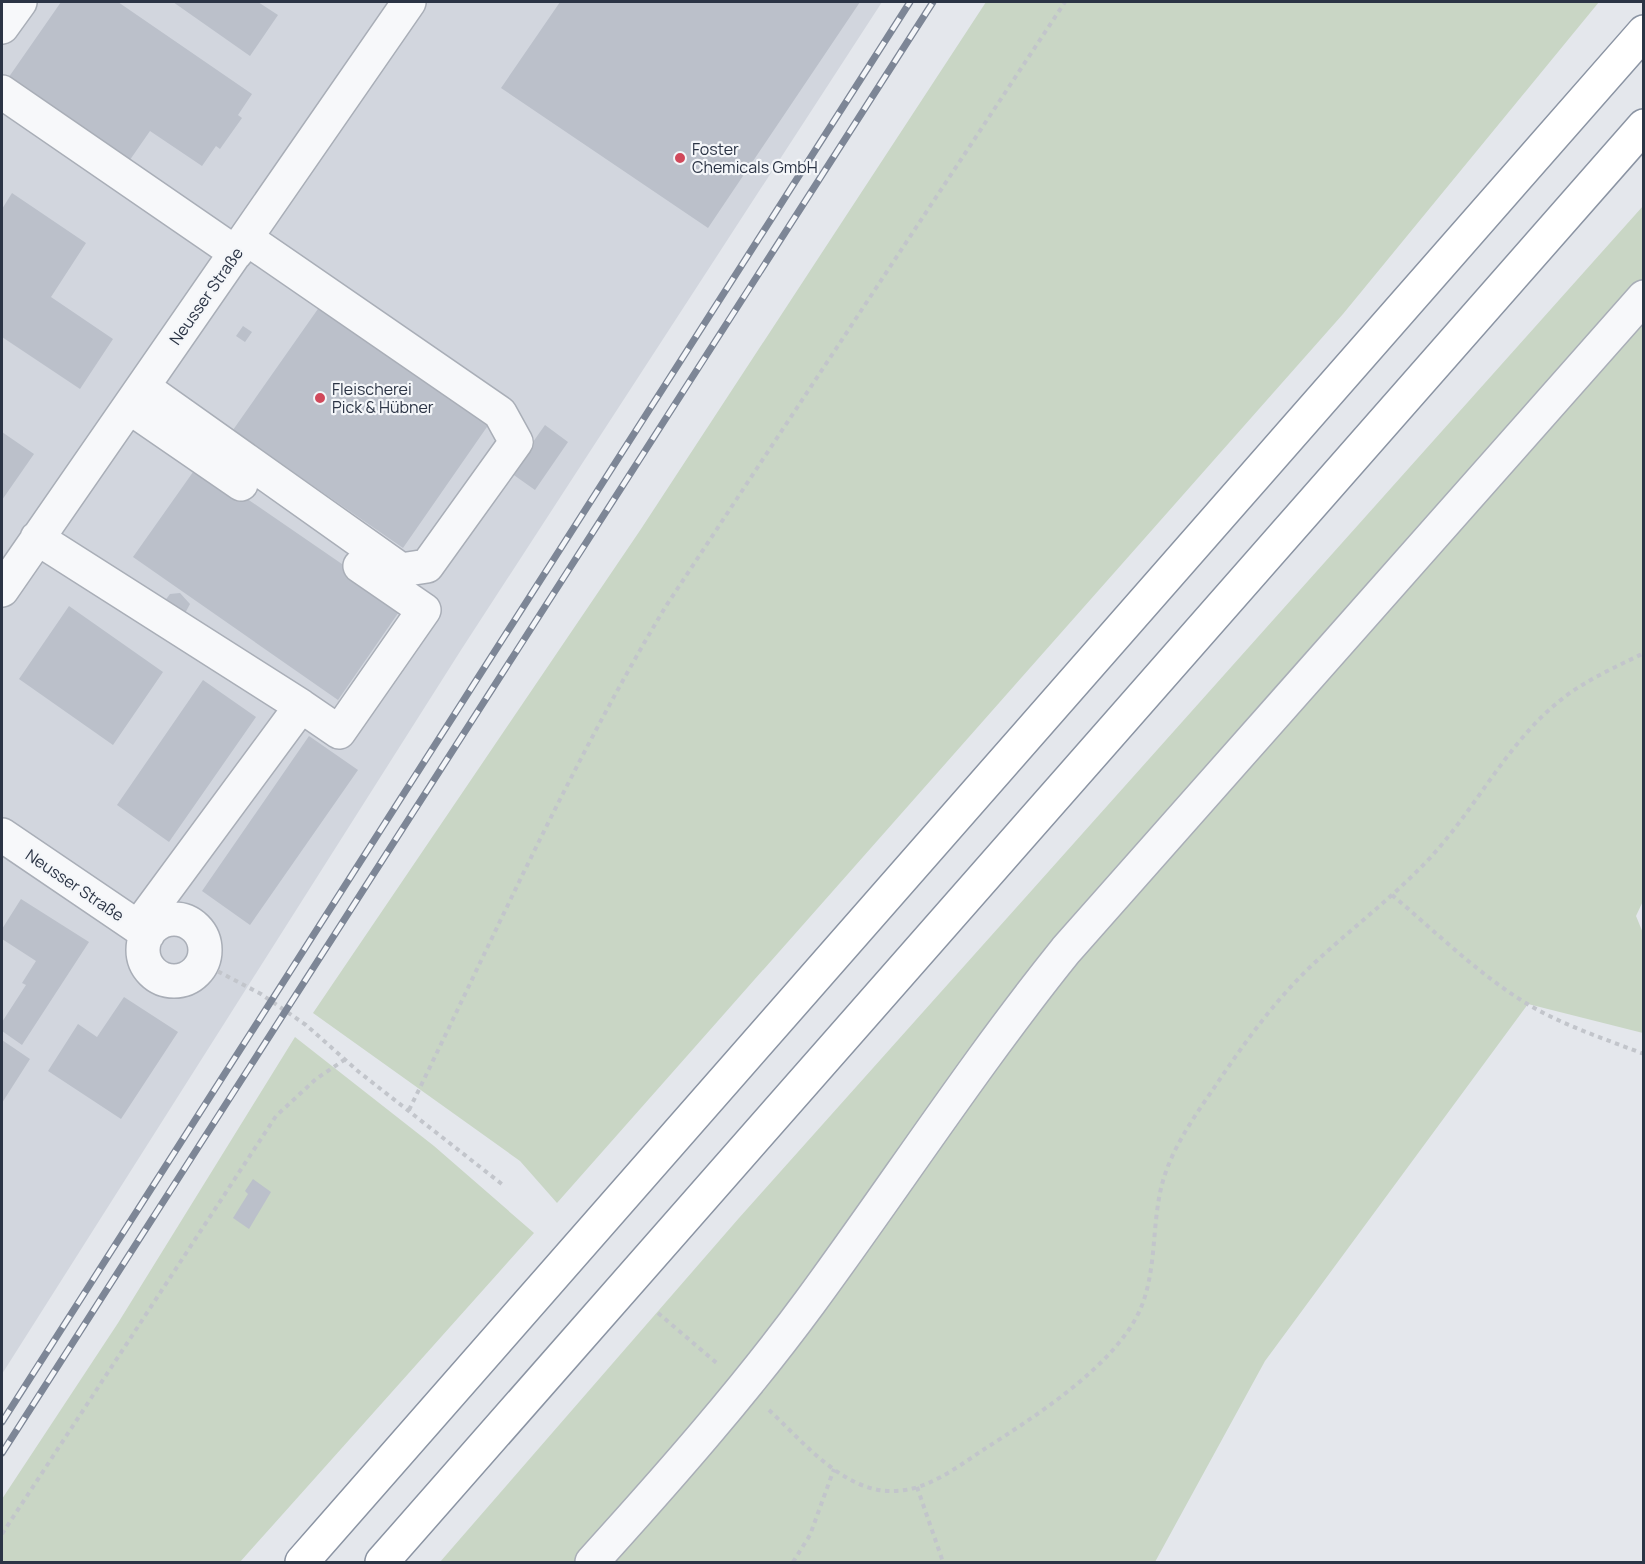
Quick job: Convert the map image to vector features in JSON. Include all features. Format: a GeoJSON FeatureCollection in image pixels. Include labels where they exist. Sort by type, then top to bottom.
{"type":"FeatureCollection","features":[{"type":"Feature","properties":{"kind":"highway"},"geometry":{"type":"LineString","coordinates":[[302,1563],[1644,32]]}},
{"type":"Feature","properties":{"kind":"highway"},"geometry":{"type":"LineString","coordinates":[[382,1563],[1644,126]]}},
{"type":"Feature","properties":{"kind":"street"},"geometry":{"type":"LineString","coordinates":[[2,27],[20,2]]}},
{"type":"Feature","properties":{"kind":"street","name":"Neusser Straße"},"geometry":{"type":"LineString","coordinates":[[2,590],[409,2]]}},
{"type":"Feature","properties":{"kind":"street"},"geometry":{"type":"LineString","coordinates":[[2,92],[500,413],[516,442],[427,566],[401,570],[136,397]]}},
{"type":"Feature","properties":{"kind":"street"},"geometry":{"type":"LineString","coordinates":[[592,1563],[673,1472],[744,1387],[810,1302],[1000,1035],[1060,957],[1644,297]]}},
{"type":"Feature","properties":{"kind":"street"},"geometry":{"type":"LineString","coordinates":[[37,538],[102,566],[339,732],[424,610],[181,455],[136,397]]}},
{"type":"Feature","properties":{"kind":"street"},"geometry":{"type":"LineString","coordinates":[[143,930],[164,921],[184,921],[200,934],[204,943],[202,963],[188,978],[168,981],[159,978],[151,971],[143,953],[143,930],[301,706]]}},
{"type":"Feature","properties":{"kind":"street","name":"Neusser Straße"},"geometry":{"type":"LineString","coordinates":[[2,835],[143,930]]}},
{"type":"Feature","properties":{"kind":"path"},"geometry":{"type":"LineString","coordinates":[[409,1110],[572,775],[632,663],[666,606],[1065,2]]}},
{"type":"Feature","properties":{"kind":"path"},"geometry":{"type":"LineString","coordinates":[[658,1313],[834,1468],[853,1481],[875,1490],[903,1491],[917,1487],[969,1460],[1044,1408],[1096,1365],[1126,1332],[1146,1294],[1161,1187],[1182,1136],[1230,1064],[1279,1000],[1441,847],[1521,740],[1545,714],[1586,683],[1644,653]]}},
{"type":"Feature","properties":{"kind":"path"},"geometry":{"type":"LineString","coordinates":[[1392,895],[1479,968],[1528,1004],[1560,1021],[1644,1054]]}},
{"type":"Feature","properties":{"kind":"path"},"geometry":{"type":"LineString","coordinates":[[202,963],[261,994],[314,1032],[344,1060],[503,1185]]}},
{"type":"Feature","properties":{"kind":"path"},"geometry":{"type":"LineString","coordinates":[[2,1534],[276,1116],[316,1079],[344,1060]]}},
{"type":"Feature","properties":{"kind":"path"},"geometry":{"type":"LineString","coordinates":[[793,1563],[810,1534],[834,1468]]}},
{"type":"Feature","properties":{"kind":"path"},"geometry":{"type":"LineString","coordinates":[[917,1487],[943,1563]]}},
{"type":"Feature","properties":{"kind":"shaded area"},"geometry":{"type":"Polygon","coordinates":[[[2,2],[882,2],[461,650],[2,1374],[2,2]]]}},
{"type":"Feature","properties":{"kind":"green space"},"geometry":{"type":"Polygon","coordinates":[[[986,2],[1599,2],[1343,314],[557,1203],[520,1161],[313,1013],[641,529],[986,2]]]}},
{"type":"Feature","properties":{"kind":"green space"},"geometry":{"type":"Polygon","coordinates":[[[1643,206],[1644,899],[1636,916],[1643,933],[1643,1033],[1528,1004],[1265,1361],[1155,1562],[440,1562],[739,1218],[1643,206]]]}},
{"type":"Feature","properties":{"kind":"green space"},"geometry":{"type":"Polygon","coordinates":[[[295,1037],[434,1146],[534,1233],[240,1562],[2,1562],[2,1499],[118,1323],[295,1037]]]}},
{"type":"Feature","properties":{"kind":"building"},"geometry":{"type":"Polygon","coordinates":[[[61,2],[118,2],[252,94],[238,115],[242,118],[220,149],[216,146],[202,166],[150,131],[125,167],[4,84],[61,2]]]}},
{"type":"Feature","properties":{"kind":"building"},"geometry":{"type":"Polygon","coordinates":[[[173,2],[258,2],[278,15],[250,56],[173,2]]]}},
{"type":"Feature","properties":{"kind":"building","name":"Foster Chemicals GmbH"},"geometry":{"type":"Polygon","coordinates":[[[560,2],[860,2],[708,228],[501,88],[560,2]]]}},
{"type":"Feature","properties":{"kind":"building"},"geometry":{"type":"Polygon","coordinates":[[[12,193],[86,243],[51,297],[113,339],[80,389],[2,337],[2,209],[12,193]]]}},
{"type":"Feature","properties":{"kind":"building"},"geometry":{"type":"Polygon","coordinates":[[[320,306],[489,424],[403,548],[283,465],[277,472],[240,447],[246,439],[233,430],[320,306]]]}},
{"type":"Feature","properties":{"kind":"building"},"geometry":{"type":"Polygon","coordinates":[[[243,326],[252,332],[245,342],[236,336],[243,326]]]}},
{"type":"Feature","properties":{"kind":"building"},"geometry":{"type":"Polygon","coordinates":[[[545,425],[568,442],[535,490],[511,473],[545,425]]]}},
{"type":"Feature","properties":{"kind":"building"},"geometry":{"type":"Polygon","coordinates":[[[2,432],[34,454],[2,500],[2,432]]]}},
{"type":"Feature","properties":{"kind":"building"},"geometry":{"type":"Polygon","coordinates":[[[198,465],[403,606],[338,700],[133,557],[198,465]]]}},
{"type":"Feature","properties":{"kind":"building"},"geometry":{"type":"Polygon","coordinates":[[[180,593],[190,604],[183,617],[164,602],[170,594],[180,593]]]}},
{"type":"Feature","properties":{"kind":"building"},"geometry":{"type":"Polygon","coordinates":[[[69,606],[163,672],[113,745],[19,679],[69,606]]]}},
{"type":"Feature","properties":{"kind":"building"},"geometry":{"type":"Polygon","coordinates":[[[203,680],[256,717],[169,842],[117,805],[203,680]]]}},
{"type":"Feature","properties":{"kind":"building"},"geometry":{"type":"Polygon","coordinates":[[[309,736],[358,770],[250,925],[202,891],[309,736]]]}},
{"type":"Feature","properties":{"kind":"building"},"geometry":{"type":"Polygon","coordinates":[[[21,899],[89,942],[22,1045],[2,1031],[2,1022],[26,985],[22,983],[36,961],[2,939],[2,929],[21,899]]]}},
{"type":"Feature","properties":{"kind":"building"},"geometry":{"type":"Polygon","coordinates":[[[124,997],[178,1032],[121,1119],[48,1071],[78,1024],[97,1037],[124,997]]]}},
{"type":"Feature","properties":{"kind":"building"},"geometry":{"type":"Polygon","coordinates":[[[2,1040],[30,1059],[2,1103],[2,1040]]]}},
{"type":"Feature","properties":{"kind":"building"},"geometry":{"type":"Polygon","coordinates":[[[253,1179],[271,1192],[249,1229],[233,1218],[248,1194],[245,1191],[253,1179]]]}},
{"type":"Feature","properties":{"kind":"railway"},"geometry":{"type":"LineString","coordinates":[[2,1422],[910,2]]}},
{"type":"Feature","properties":{"kind":"railway"},"geometry":{"type":"LineString","coordinates":[[2,1453],[933,2]]}},
{"type":"Feature","properties":{"kind":"place","name":"Foster Chemicals GmbH"},"geometry":{"type":"Point","coordinates":[680,158]}},
{"type":"Feature","properties":{"kind":"place","name":"Fleischerei Pick & Hübner"},"geometry":{"type":"Point","coordinates":[320,398]}}]}
